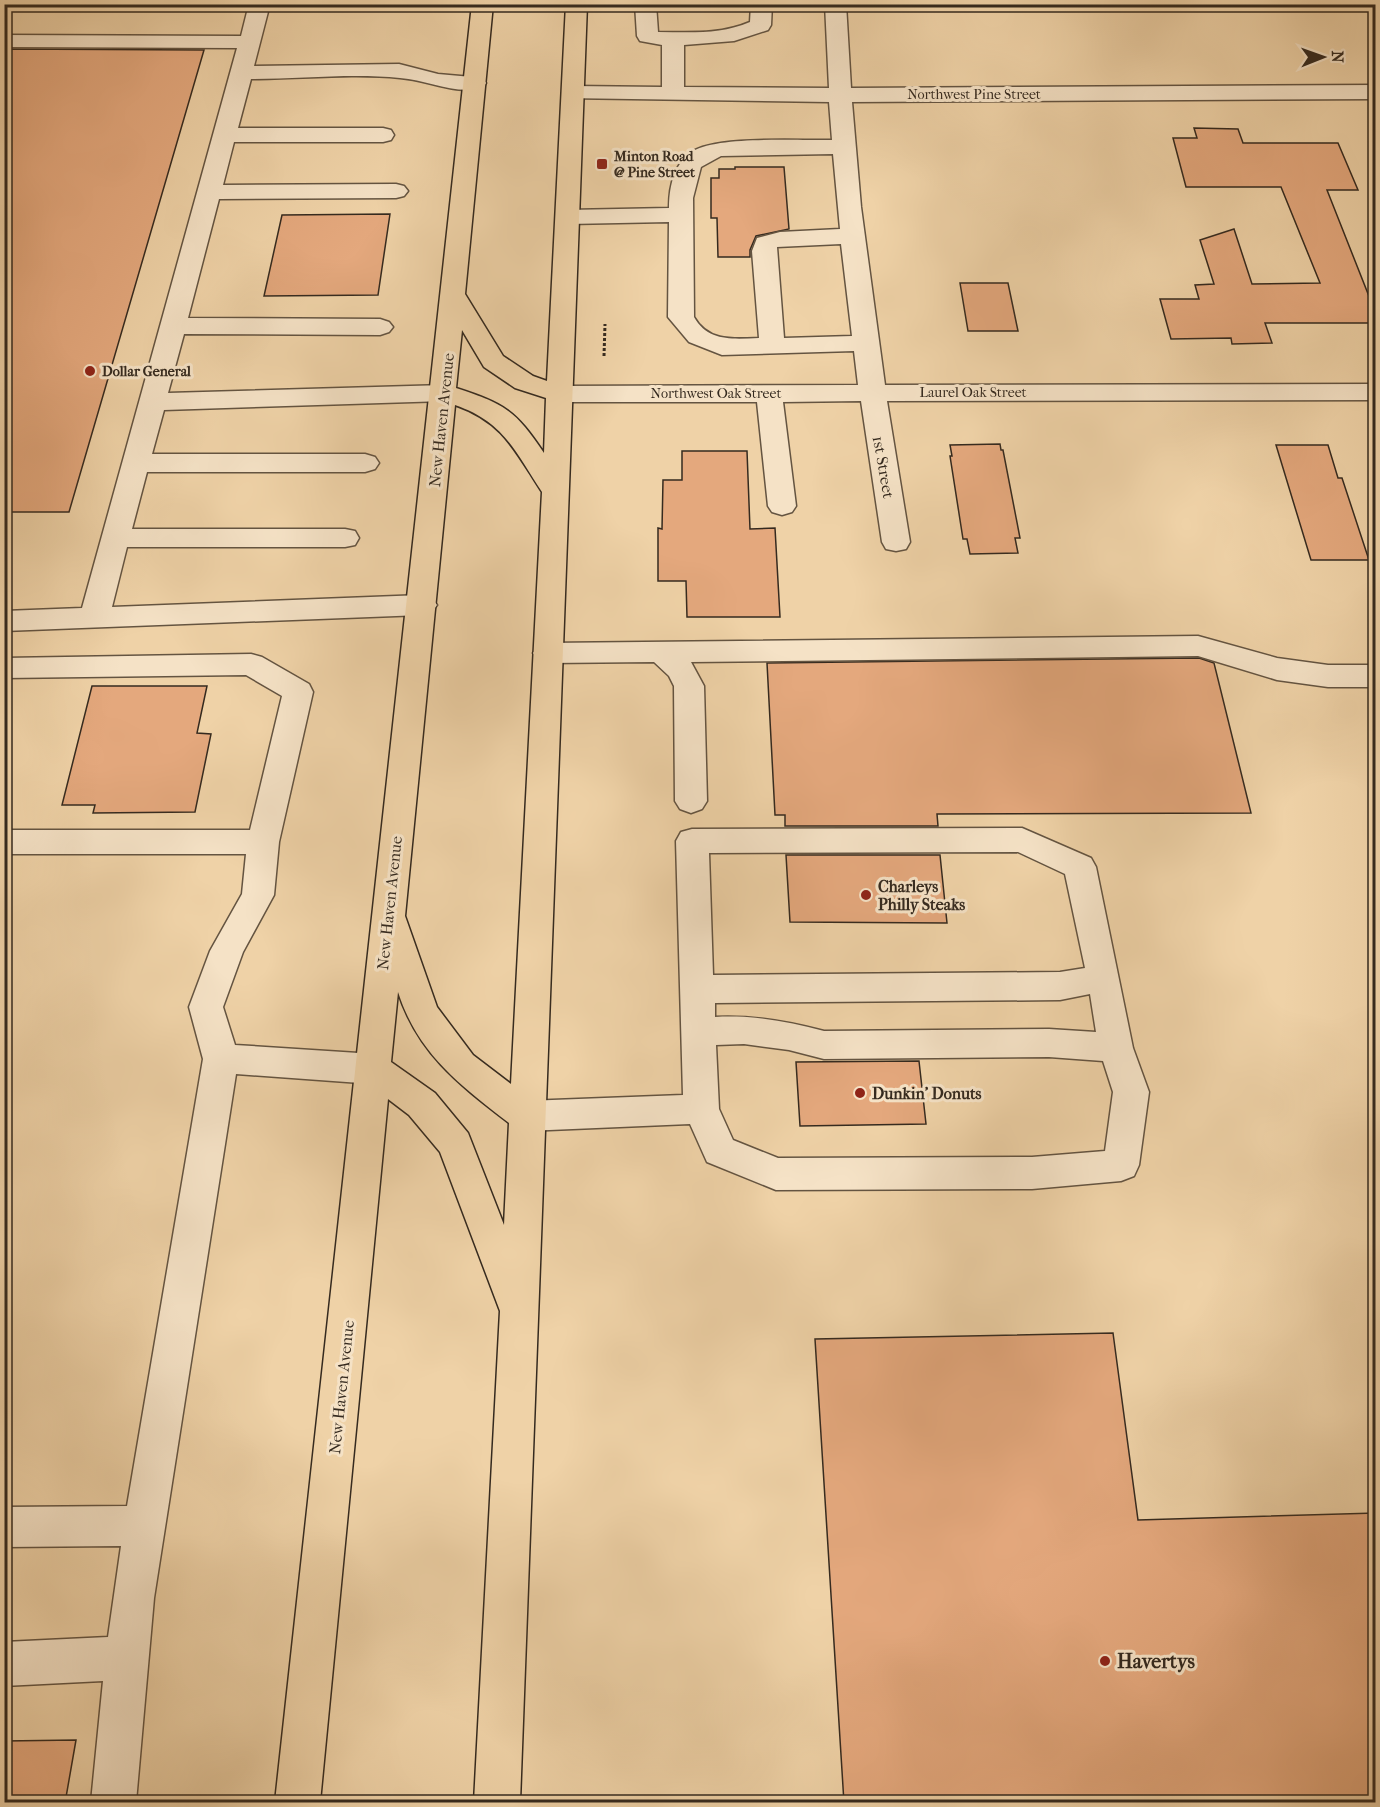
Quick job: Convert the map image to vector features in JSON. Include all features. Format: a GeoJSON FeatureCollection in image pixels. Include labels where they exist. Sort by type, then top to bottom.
{"type":"FeatureCollection","features":[{"type":"Feature","properties":{"kind":"main road","name":"New Haven Avenue"},"geometry":{"type":"LineString","coordinates":[[297,1803],[483,4]]}},
{"type":"Feature","properties":{"kind":"main road"},"geometry":{"type":"LineString","coordinates":[[497,1803],[577,4]]}},
{"type":"Feature","properties":{"kind":"main road"},"geometry":{"type":"LineString","coordinates":[[453,292],[493,361],[524,382],[561,394]]}},
{"type":"Feature","properties":{"kind":"main road"},"geometry":{"type":"LineString","coordinates":[[444,393],[486,407],[514,428],[555,492]]}},
{"type":"Feature","properties":{"kind":"main road"},"geometry":{"type":"LineString","coordinates":[[388,910],[422,1013],[461,1065],[526,1116]]}},
{"type":"Feature","properties":{"kind":"main road"},"geometry":{"type":"LineString","coordinates":[[374,1069],[422,1104],[455,1144],[518,1312]]}},
{"type":"Feature","properties":{"kind":"street"},"geometry":{"type":"LineString","coordinates":[[94,619],[260,4]]}},
{"type":"Feature","properties":{"kind":"street"},"geometry":{"type":"LineString","coordinates":[[645,4],[648,36],[721,39],[738,36],[760,25],[762,4]]}},
{"type":"Feature","properties":{"kind":"street"},"geometry":{"type":"LineString","coordinates":[[835,4],[838,95],[870,392]]}},
{"type":"Feature","properties":{"kind":"street"},"geometry":{"type":"LineString","coordinates":[[673,38],[673,94]]}},
{"type":"Feature","properties":{"kind":"street"},"geometry":{"type":"LineString","coordinates":[[4,40],[250,42]]}},
{"type":"Feature","properties":{"kind":"street"},"geometry":{"type":"LineString","coordinates":[[242,73],[399,71],[419,74],[435,80],[475,83]]}},
{"type":"Feature","properties":{"kind":"street","name":"Northwest Pine Street"},"geometry":{"type":"LineString","coordinates":[[573,93],[838,95],[1376,92]]}},
{"type":"Feature","properties":{"kind":"street"},"geometry":{"type":"LineString","coordinates":[[225,135],[383,135]]}},
{"type":"Feature","properties":{"kind":"street"},"geometry":{"type":"LineString","coordinates":[[844,147],[742,148],[702,152],[691,163],[684,178],[681,215],[681,317],[688,332],[703,342],[722,347],[865,344]]}},
{"type":"Feature","properties":{"kind":"street"},"geometry":{"type":"LineString","coordinates":[[210,192],[396,191]]}},
{"type":"Feature","properties":{"kind":"street"},"geometry":{"type":"LineString","coordinates":[[568,217],[681,215]]}},
{"type":"Feature","properties":{"kind":"street"},"geometry":{"type":"LineString","coordinates":[[772,346],[765,243],[798,237],[854,236]]}},
{"type":"Feature","properties":{"kind":"street"},"geometry":{"type":"LineString","coordinates":[[174,326],[380,327]]}},
{"type":"Feature","properties":{"kind":"street","name":"Northwest Oak Street"},"geometry":{"type":"LineString","coordinates":[[561,394],[870,392]]}},
{"type":"Feature","properties":{"kind":"street","name":"Laurel Oak Street"},"geometry":{"type":"LineString","coordinates":[[870,392],[1376,392]]}},
{"type":"Feature","properties":{"kind":"street","name":"1st Street"},"geometry":{"type":"LineString","coordinates":[[870,392],[896,542]]}},
{"type":"Feature","properties":{"kind":"street"},"geometry":{"type":"LineString","coordinates":[[153,402],[444,393]]}},
{"type":"Feature","properties":{"kind":"street"},"geometry":{"type":"LineString","coordinates":[[769,393],[782,506]]}},
{"type":"Feature","properties":{"kind":"street"},"geometry":{"type":"LineString","coordinates":[[136,463],[365,463]]}},
{"type":"Feature","properties":{"kind":"street"},"geometry":{"type":"LineString","coordinates":[[116,538],[345,538]]}},
{"type":"Feature","properties":{"kind":"street"},"geometry":{"type":"LineString","coordinates":[[4,621],[422,604]]}},
{"type":"Feature","properties":{"kind":"street"},"geometry":{"type":"LineString","coordinates":[[548,653],[1198,646],[1277,669],[1328,676],[1376,676]]}},
{"type":"Feature","properties":{"kind":"street"},"geometry":{"type":"LineString","coordinates":[[662,653],[680,669],[689,686],[691,801]]}},
{"type":"Feature","properties":{"kind":"street"},"geometry":{"type":"LineString","coordinates":[[4,668],[251,664],[298,692],[263,842],[258,895],[227,951],[206,1007],[221,1059],[144,1526],[126,1658],[113,1803]]}},
{"type":"Feature","properties":{"kind":"street"},"geometry":{"type":"LineString","coordinates":[[1022,840],[1080,867],[1104,978],[1116,1048],[1131,1092],[1121,1165],[1032,1173],[776,1174],[720,1151],[700,1109],[692,841],[1022,840]]}},
{"type":"Feature","properties":{"kind":"street"},"geometry":{"type":"LineString","coordinates":[[4,842],[263,842]]}},
{"type":"Feature","properties":{"kind":"street"},"geometry":{"type":"LineString","coordinates":[[697,989],[1060,986],[1104,978]]}},
{"type":"Feature","properties":{"kind":"street"},"geometry":{"type":"LineString","coordinates":[[698,1032],[744,1030],[789,1036],[824,1045],[1049,1043],[1116,1048]]}},
{"type":"Feature","properties":{"kind":"street"},"geometry":{"type":"LineString","coordinates":[[221,1059],[374,1069]]}},
{"type":"Feature","properties":{"kind":"street"},"geometry":{"type":"LineString","coordinates":[[526,1116],[700,1109]]}},
{"type":"Feature","properties":{"kind":"street"},"geometry":{"type":"LineString","coordinates":[[4,1527],[144,1526]]}},
{"type":"Feature","properties":{"kind":"street"},"geometry":{"type":"LineString","coordinates":[[4,1664],[126,1658]]}},
{"type":"Feature","properties":{"kind":"building"},"geometry":{"type":"Polygon","coordinates":[[[4,49],[204,50],[69,512],[4,512],[4,49]]]}},
{"type":"Feature","properties":{"kind":"building"},"geometry":{"type":"Polygon","coordinates":[[[1194,128],[1238,129],[1243,143],[1338,143],[1358,190],[1327,190],[1376,314],[1376,323],[1265,323],[1272,343],[1232,344],[1231,338],[1171,339],[1160,299],[1199,299],[1195,285],[1214,284],[1200,240],[1234,229],[1252,284],[1320,283],[1281,187],[1186,187],[1173,138],[1197,138],[1194,128]]]}},
{"type":"Feature","properties":{"kind":"building"},"geometry":{"type":"Polygon","coordinates":[[[735,167],[784,167],[789,229],[756,236],[750,250],[750,257],[718,257],[717,218],[711,218],[711,178],[719,178],[719,169],[735,169],[735,167]]]}},
{"type":"Feature","properties":{"kind":"building"},"geometry":{"type":"Polygon","coordinates":[[[390,214],[378,295],[264,296],[282,215],[390,214]]]}},
{"type":"Feature","properties":{"kind":"building"},"geometry":{"type":"Polygon","coordinates":[[[960,283],[1008,283],[1018,331],[968,331],[960,283]]]}},
{"type":"Feature","properties":{"kind":"building"},"geometry":{"type":"Polygon","coordinates":[[[1000,444],[1020,538],[1015,538],[1018,553],[970,554],[967,539],[963,539],[950,445],[1000,444]]]}},
{"type":"Feature","properties":{"kind":"building"},"geometry":{"type":"Polygon","coordinates":[[[1276,445],[1328,445],[1338,478],[1342,478],[1369,560],[1311,560],[1276,445]]]}},
{"type":"Feature","properties":{"kind":"building"},"geometry":{"type":"Polygon","coordinates":[[[682,451],[747,451],[750,529],[775,528],[780,617],[687,617],[686,581],[658,581],[658,528],[662,529],[663,480],[682,480],[682,451]]]}},
{"type":"Feature","properties":{"kind":"building"},"geometry":{"type":"Polygon","coordinates":[[[1199,658],[1214,663],[1251,813],[937,814],[938,826],[785,826],[785,815],[775,815],[767,663],[1199,658]]]}},
{"type":"Feature","properties":{"kind":"building"},"geometry":{"type":"Polygon","coordinates":[[[92,686],[207,686],[197,733],[211,734],[195,812],[93,813],[95,805],[62,805],[92,686]]]}},
{"type":"Feature","properties":{"kind":"building","name":"Charleys Philly Steaks"},"geometry":{"type":"Polygon","coordinates":[[[786,855],[940,855],[947,923],[790,922],[786,855]]]}},
{"type":"Feature","properties":{"kind":"building","name":"Dunkin' Donuts"},"geometry":{"type":"Polygon","coordinates":[[[919,1061],[926,1124],[800,1126],[796,1062],[919,1061]]]}},
{"type":"Feature","properties":{"kind":"building","name":"Havertys"},"geometry":{"type":"Polygon","coordinates":[[[1113,1333],[1138,1520],[1376,1513],[1376,1803],[844,1803],[815,1339],[1113,1333]]]}},
{"type":"Feature","properties":{"kind":"building"},"geometry":{"type":"Polygon","coordinates":[[[76,1740],[65,1803],[4,1803],[4,1741],[76,1740]]]}},
{"type":"Feature","properties":{"kind":"place","name":"Minton Road @ Pine Street"},"geometry":{"type":"Point","coordinates":[602,164]}},
{"type":"Feature","properties":{"kind":"place","name":"Dollar General"},"geometry":{"type":"Point","coordinates":[90,371]}},
{"type":"Feature","properties":{"kind":"place","name":"Charleys Philly Steaks"},"geometry":{"type":"Point","coordinates":[866,895]}},
{"type":"Feature","properties":{"kind":"place","name":"Dunkin' Donuts"},"geometry":{"type":"Point","coordinates":[860,1093]}},
{"type":"Feature","properties":{"kind":"place","name":"Havertys"},"geometry":{"type":"Point","coordinates":[1105,1661]}}]}
